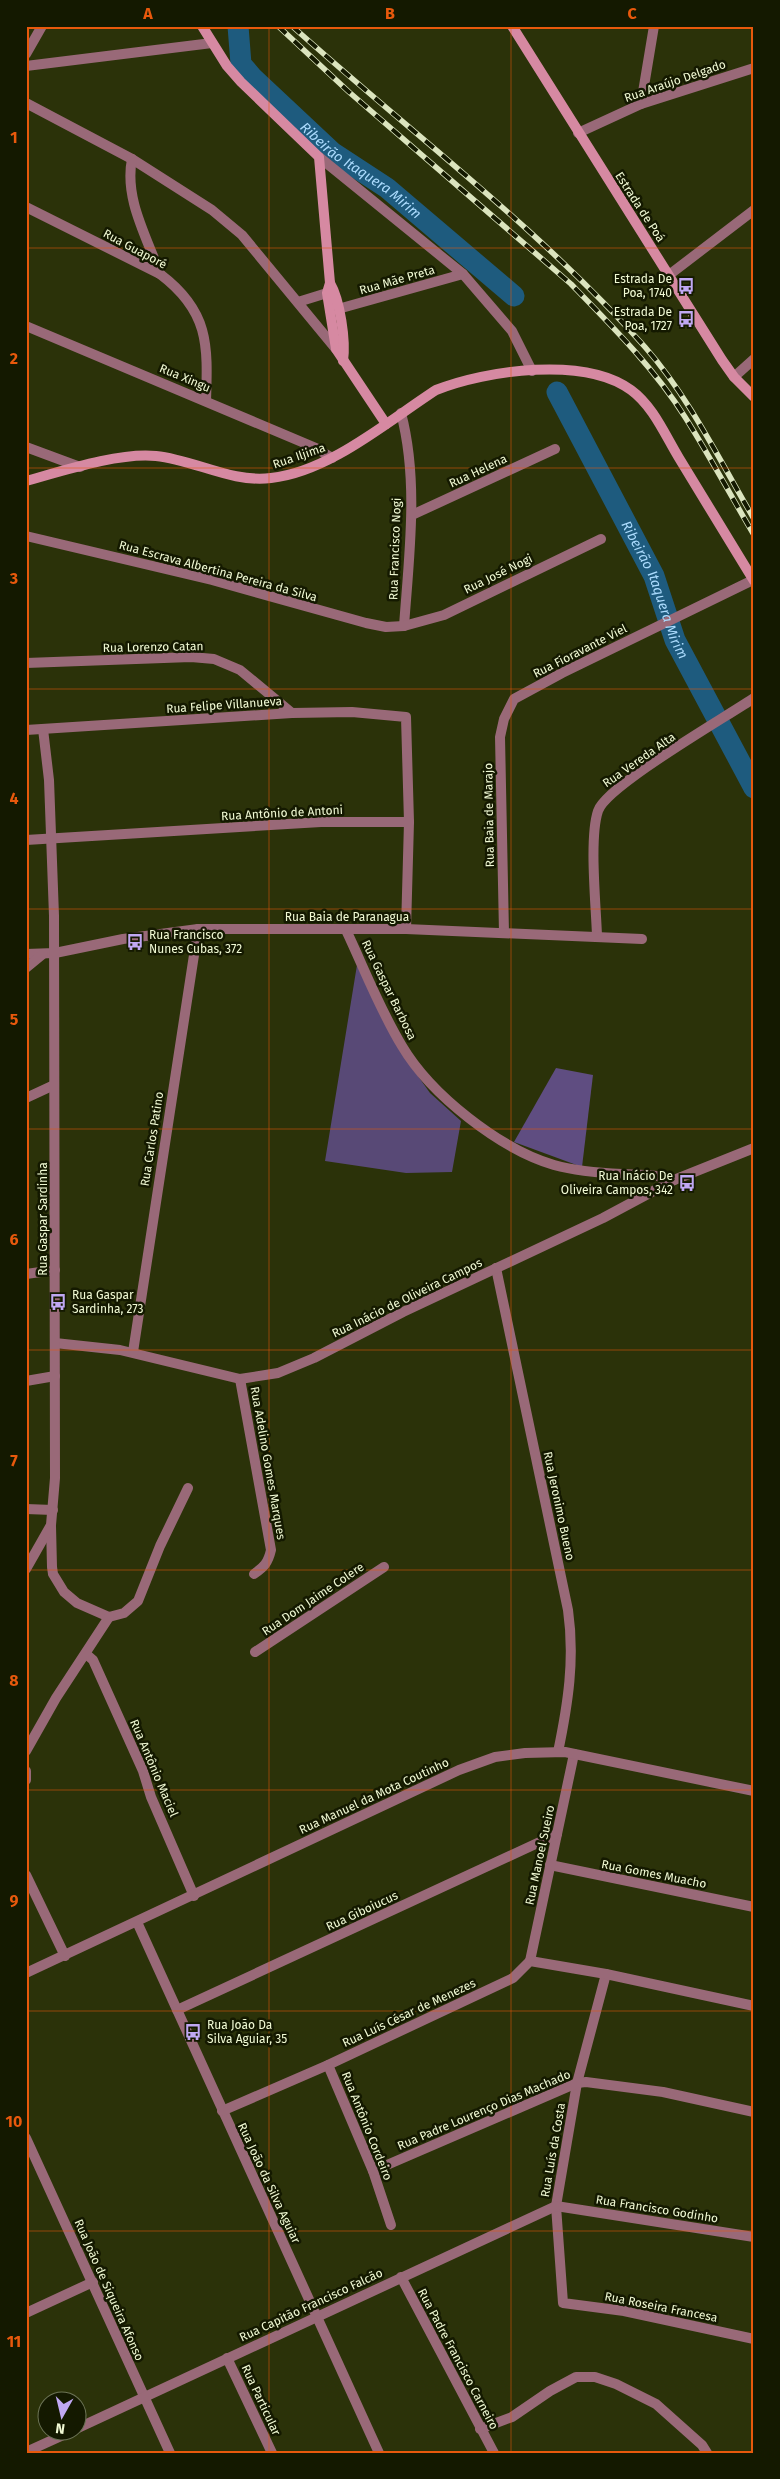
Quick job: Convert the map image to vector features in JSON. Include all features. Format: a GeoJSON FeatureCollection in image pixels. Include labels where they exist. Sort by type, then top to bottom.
{"type":"FeatureCollection","features":[{"type":"Feature","properties":{"kind":"main road"},"geometry":{"type":"LineString","coordinates":[[202,26],[227,66],[241,82],[319,157],[329,288],[336,349],[386,424]]}},
{"type":"Feature","properties":{"kind":"main road","name":"Estrada de Poá"},"geometry":{"type":"LineString","coordinates":[[512,26],[734,377],[754,397]]}},
{"type":"Feature","properties":{"kind":"main road"},"geometry":{"type":"LineString","coordinates":[[329,288],[336,292],[345,350],[344,361]]}},
{"type":"Feature","properties":{"kind":"main road","name":"Rua Iljima"},"geometry":{"type":"LineString","coordinates":[[26,480],[126,456],[156,456],[239,476],[272,478],[332,458],[356,445],[401,412],[436,390],[452,384],[487,375],[532,371],[583,371],[630,389],[653,414],[753,580]]}},
{"type":"Feature","properties":{"kind":"street"},"geometry":{"type":"LineString","coordinates":[[26,54],[42,26]]}},
{"type":"Feature","properties":{"kind":"street"},"geometry":{"type":"LineString","coordinates":[[641,104],[654,26]]}},
{"type":"Feature","properties":{"kind":"street"},"geometry":{"type":"LineString","coordinates":[[26,66],[212,43]]}},
{"type":"Feature","properties":{"kind":"street","name":"Rua Araújo Delgado"},"geometry":{"type":"LineString","coordinates":[[578,133],[641,104],[754,68]]}},
{"type":"Feature","properties":{"kind":"street"},"geometry":{"type":"LineString","coordinates":[[26,103],[132,159],[212,210],[242,235],[336,349]]}},
{"type":"Feature","properties":{"kind":"street"},"geometry":{"type":"LineString","coordinates":[[319,157],[463,274],[512,331],[532,371]]}},
{"type":"Feature","properties":{"kind":"street"},"geometry":{"type":"LineString","coordinates":[[132,159],[130,191],[160,274]]}},
{"type":"Feature","properties":{"kind":"street","name":"Rua Guaporé"},"geometry":{"type":"LineString","coordinates":[[26,207],[160,274],[176,287],[193,308],[202,326],[207,357],[206,401]]}},
{"type":"Feature","properties":{"kind":"street"},"geometry":{"type":"LineString","coordinates":[[669,275],[754,210]]}},
{"type":"Feature","properties":{"kind":"street","name":"Rua Mãe Preta"},"geometry":{"type":"LineString","coordinates":[[338,309],[463,274]]}},
{"type":"Feature","properties":{"kind":"street"},"geometry":{"type":"LineString","coordinates":[[298,302],[329,288]]}},
{"type":"Feature","properties":{"kind":"street","name":"Rua Xingu"},"geometry":{"type":"LineString","coordinates":[[26,326],[316,448],[332,458]]}},
{"type":"Feature","properties":{"kind":"street"},"geometry":{"type":"LineString","coordinates":[[734,377],[754,359]]}},
{"type":"Feature","properties":{"kind":"street","name":"Rua Francisco Nogi"},"geometry":{"type":"LineString","coordinates":[[401,412],[406,432],[412,516],[404,626]]}},
{"type":"Feature","properties":{"kind":"street"},"geometry":{"type":"LineString","coordinates":[[26,447],[80,468]]}},
{"type":"Feature","properties":{"kind":"street","name":"Rua Helena"},"geometry":{"type":"LineString","coordinates":[[412,516],[555,449]]}},
{"type":"Feature","properties":{"kind":"street","name":"Rua Escrava Albertina Pereira da Silva"},"geometry":{"type":"LineString","coordinates":[[26,536],[212,580],[366,623],[386,627],[404,626]]}},
{"type":"Feature","properties":{"kind":"street","name":"Rua José Nogi"},"geometry":{"type":"LineString","coordinates":[[404,626],[444,614],[601,539]]}},
{"type":"Feature","properties":{"kind":"street","name":"Rua Fioravante Viel"},"geometry":{"type":"LineString","coordinates":[[514,699],[753,580]]}},
{"type":"Feature","properties":{"kind":"street","name":"Rua Lorenzo Catan"},"geometry":{"type":"LineString","coordinates":[[26,664],[191,657],[214,659],[240,670],[292,713]]}},
{"type":"Feature","properties":{"kind":"street","name":"Rua Vereda Alta"},"geometry":{"type":"LineString","coordinates":[[597,936],[595,834],[598,810],[613,791],[754,698]]}},
{"type":"Feature","properties":{"kind":"street","name":"Rua Baia de Marajo"},"geometry":{"type":"LineString","coordinates":[[504,933],[500,737],[504,718],[514,699]]}},
{"type":"Feature","properties":{"kind":"street","name":"Rua Felipe Villanueva"},"geometry":{"type":"LineString","coordinates":[[26,730],[292,713],[352,712],[406,718],[408,822]]}},
{"type":"Feature","properties":{"kind":"street"},"geometry":{"type":"LineString","coordinates":[[43,728],[49,780],[51,838]]}},
{"type":"Feature","properties":{"kind":"street","name":"Rua Antônio de Antoni"},"geometry":{"type":"LineString","coordinates":[[26,840],[321,822],[408,822]]}},
{"type":"Feature","properties":{"kind":"street"},"geometry":{"type":"LineString","coordinates":[[406,929],[408,822]]}},
{"type":"Feature","properties":{"kind":"street","name":"Rua Gaspar Sardinha"},"geometry":{"type":"LineString","coordinates":[[26,1569],[51,1525],[55,1478],[55,953],[51,838]]}},
{"type":"Feature","properties":{"kind":"street","name":"Rua Baia de Paranagua"},"geometry":{"type":"LineString","coordinates":[[26,954],[55,953],[123,939],[198,929],[406,929],[642,939]]}},
{"type":"Feature","properties":{"kind":"street","name":"Rua Carlos Patino"},"geometry":{"type":"LineString","coordinates":[[132,1352],[198,929]]}},
{"type":"Feature","properties":{"kind":"street","name":"Rua Gaspar Barbosa"},"geometry":{"type":"LineString","coordinates":[[346,930],[402,1046],[440,1092],[476,1122],[515,1149],[553,1165],[602,1173],[653,1174],[674,1180]]}},
{"type":"Feature","properties":{"kind":"street"},"geometry":{"type":"LineString","coordinates":[[26,968],[43,954]]}},
{"type":"Feature","properties":{"kind":"street"},"geometry":{"type":"LineString","coordinates":[[26,1098],[54,1085]]}},
{"type":"Feature","properties":{"kind":"street","name":"Rua Inácio de Oliveira Campos"},"geometry":{"type":"LineString","coordinates":[[55,1343],[132,1352],[240,1380],[278,1373],[314,1358],[402,1312],[603,1218],[674,1180],[754,1148]]}},
{"type":"Feature","properties":{"kind":"street","name":"Rua Jeronimo Bueno"},"geometry":{"type":"LineString","coordinates":[[496,1268],[572,1636],[570,1695],[558,1752]]}},
{"type":"Feature","properties":{"kind":"street"},"geometry":{"type":"LineString","coordinates":[[26,1274],[55,1270]]}},
{"type":"Feature","properties":{"kind":"street"},"geometry":{"type":"LineString","coordinates":[[26,1380],[55,1376]]}},
{"type":"Feature","properties":{"kind":"street","name":"Rua Adelino Gomes Marques"},"geometry":{"type":"LineString","coordinates":[[240,1380],[271,1550],[269,1560],[264,1568],[254,1574]]}},
{"type":"Feature","properties":{"kind":"street"},"geometry":{"type":"LineString","coordinates":[[51,1525],[52,1567],[60,1587],[77,1602],[109,1617],[124,1614],[138,1601],[160,1546],[188,1488]]}},
{"type":"Feature","properties":{"kind":"street"},"geometry":{"type":"LineString","coordinates":[[26,1509],[53,1510]]}},
{"type":"Feature","properties":{"kind":"street","name":"Rua Dom Jaime Colere"},"geometry":{"type":"LineString","coordinates":[[255,1652],[384,1567]]}},
{"type":"Feature","properties":{"kind":"street"},"geometry":{"type":"LineString","coordinates":[[26,1751],[56,1698],[109,1617]]}},
{"type":"Feature","properties":{"kind":"street","name":"Rua Antônio Maciel"},"geometry":{"type":"LineString","coordinates":[[86,1654],[94,1660],[143,1771],[151,1797],[194,1896]]}},
{"type":"Feature","properties":{"kind":"street","name":"Rua Manuel da Mota Coutinho"},"geometry":{"type":"LineString","coordinates":[[26,1973],[194,1896],[459,1770],[495,1758],[524,1753],[558,1752],[574,1754],[754,1791]]}},
{"type":"Feature","properties":{"kind":"street","name":"Rua Manoel Sueiro"},"geometry":{"type":"LineString","coordinates":[[530,1961],[574,1754]]}},
{"type":"Feature","properties":{"kind":"street"},"geometry":{"type":"LineString","coordinates":[[26,1771],[26,1780]]}},
{"type":"Feature","properties":{"kind":"street","name":"Rua Giboiucus"},"geometry":{"type":"LineString","coordinates":[[177,2010],[557,1834]]}},
{"type":"Feature","properties":{"kind":"street","name":"Rua Gomes Muacho"},"geometry":{"type":"LineString","coordinates":[[550,1865],[754,1907]]}},
{"type":"Feature","properties":{"kind":"street"},"geometry":{"type":"LineString","coordinates":[[26,1875],[30,1890],[65,1956]]}},
{"type":"Feature","properties":{"kind":"street","name":"Rua João da Silva Aguiar"},"geometry":{"type":"LineString","coordinates":[[137,1922],[379,2453]]}},
{"type":"Feature","properties":{"kind":"street"},"geometry":{"type":"LineString","coordinates":[[530,1961],[606,1974],[754,2006]]}},
{"type":"Feature","properties":{"kind":"street","name":"Rua Luís César de Menezes"},"geometry":{"type":"LineString","coordinates":[[222,2111],[328,2065],[513,1978],[530,1961]]}},
{"type":"Feature","properties":{"kind":"street","name":"Rua Luís da Costa"},"geometry":{"type":"LineString","coordinates":[[563,2303],[556,2206],[577,2083],[606,1974]]}},
{"type":"Feature","properties":{"kind":"street","name":"Rua Antônio Cordeiro"},"geometry":{"type":"LineString","coordinates":[[328,2065],[373,2171],[391,2225]]}},
{"type":"Feature","properties":{"kind":"street","name":"Rua Padre Lourenço Dias Machado"},"geometry":{"type":"LineString","coordinates":[[373,2171],[577,2083],[586,2082],[663,2092],[754,2112]]}},
{"type":"Feature","properties":{"kind":"street","name":"Rua João de Siqueira Afonso"},"geometry":{"type":"LineString","coordinates":[[26,2138],[170,2453]]}},
{"type":"Feature","properties":{"kind":"street","name":"Rua Francisco Godinho"},"geometry":{"type":"LineString","coordinates":[[556,2206],[754,2237]]}},
{"type":"Feature","properties":{"kind":"street","name":"Rua Capitão Francisco Falcão"},"geometry":{"type":"LineString","coordinates":[[88,2423],[556,2206]]}},
{"type":"Feature","properties":{"kind":"street","name":"Rua Padre Francisco Carneiro"},"geometry":{"type":"LineString","coordinates":[[401,2277],[494,2453]]}},
{"type":"Feature","properties":{"kind":"street"},"geometry":{"type":"LineString","coordinates":[[26,2313],[93,2282]]}},
{"type":"Feature","properties":{"kind":"street","name":"Rua Roseira Francesa"},"geometry":{"type":"LineString","coordinates":[[563,2303],[624,2311],[754,2339]]}},
{"type":"Feature","properties":{"kind":"street","name":"Rua Particular"},"geometry":{"type":"LineString","coordinates":[[227,2358],[272,2453]]}},
{"type":"Feature","properties":{"kind":"street"},"geometry":{"type":"LineString","coordinates":[[480,2429],[512,2417],[550,2391],[576,2377],[595,2377],[656,2404],[702,2445],[707,2453]]}},
{"type":"Feature","properties":{"kind":"street"},"geometry":{"type":"LineString","coordinates":[[26,2452],[48,2442]]}},
{"type":"Feature","properties":{"kind":"shaded area"},"geometry":{"type":"Polygon","coordinates":[[[357,965],[408,1062],[430,1093],[461,1121],[452,1172],[406,1173],[325,1161],[357,965]]]}},
{"type":"Feature","properties":{"kind":"shaded area"},"geometry":{"type":"Polygon","coordinates":[[[556,1068],[593,1075],[582,1167],[514,1142],[556,1068]]]}},
{"type":"Feature","properties":{"kind":"waterway","name":"Ribeirão Itaquera Mirim"},"geometry":{"type":"LineString","coordinates":[[238,26],[241,64],[253,78],[332,152],[387,188],[514,296]]}},
{"type":"Feature","properties":{"kind":"waterway","name":"Ribeirão Itaquera Mirim"},"geometry":{"type":"LineString","coordinates":[[557,392],[654,576],[675,640],[754,788]]}},
{"type":"Feature","properties":{"kind":"railway"},"geometry":{"type":"LineString","coordinates":[[278,26],[349,92],[571,284],[616,331],[646,364],[673,399],[703,446],[754,535]]}},
{"type":"Feature","properties":{"kind":"railway"},"geometry":{"type":"LineString","coordinates":[[292,26],[518,221],[562,262],[645,347],[661,366],[690,408],[754,519]]}},
{"type":"Feature","properties":{"kind":"place","name":"Estrada De Poa, 1740"},"geometry":{"type":"Point","coordinates":[686,286]}},
{"type":"Feature","properties":{"kind":"place","name":"Estrada De Poa, 1727"},"geometry":{"type":"Point","coordinates":[686,319]}},
{"type":"Feature","properties":{"kind":"place","name":"Rua Francisco Nunes Cubas, 372"},"geometry":{"type":"Point","coordinates":[135,942]}},
{"type":"Feature","properties":{"kind":"place","name":"Rua Inácio De Oliveira Campos, 342"},"geometry":{"type":"Point","coordinates":[687,1183]}},
{"type":"Feature","properties":{"kind":"place","name":"Rua Gaspar Sardinha, 273"},"geometry":{"type":"Point","coordinates":[58,1302]}},
{"type":"Feature","properties":{"kind":"place","name":"Rua João Da Silva Aguiar, 35"},"geometry":{"type":"Point","coordinates":[193,2032]}}]}
